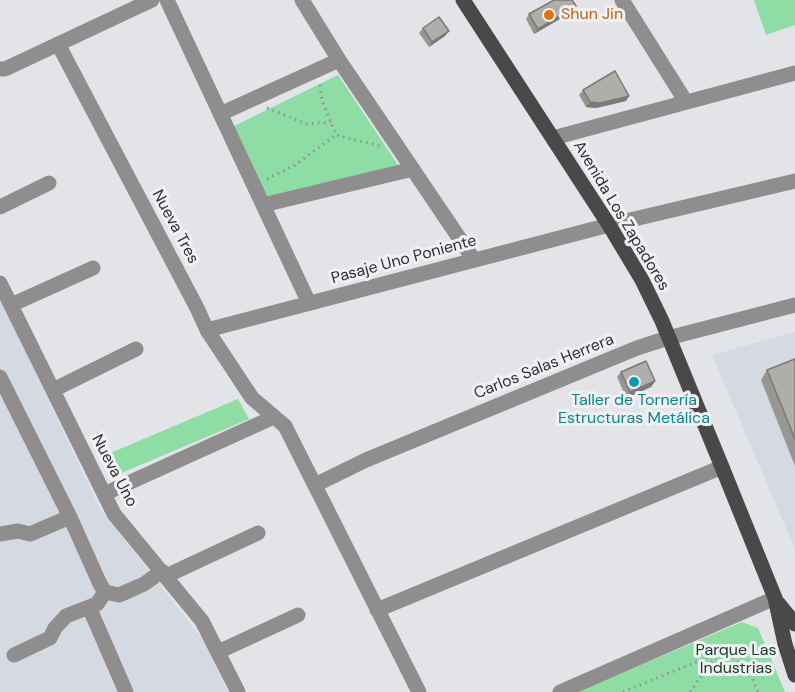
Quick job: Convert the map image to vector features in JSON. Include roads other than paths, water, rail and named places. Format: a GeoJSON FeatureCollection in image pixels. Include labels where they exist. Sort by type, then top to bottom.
{"type":"FeatureCollection","features":[{"type":"Feature","properties":{"kind":"main road","name":"Avenida Los Zapadores"},"geometry":{"type":"LineString","coordinates":[[463,0],[609,225],[642,280],[775,598],[785,644],[795,675]]}},
{"type":"Feature","properties":{"kind":"main road","name":"Avenida Los Zapadores"},"geometry":{"type":"LineString","coordinates":[[775,598],[795,624]]}},
{"type":"Feature","properties":{"kind":"street"},"geometry":{"type":"LineString","coordinates":[[2,70],[152,0]]}},
{"type":"Feature","properties":{"kind":"street"},"geometry":{"type":"LineString","coordinates":[[167,0],[309,303]]}},
{"type":"Feature","properties":{"kind":"street"},"geometry":{"type":"LineString","coordinates":[[302,0],[339,60],[474,260]]}},
{"type":"Feature","properties":{"kind":"street"},"geometry":{"type":"LineString","coordinates":[[622,0],[686,102]]}},
{"type":"Feature","properties":{"kind":"street","name":"Nueva Tres"},"geometry":{"type":"LineString","coordinates":[[58,44],[207,330],[252,398],[285,426],[419,692]]}},
{"type":"Feature","properties":{"kind":"street"},"geometry":{"type":"LineString","coordinates":[[220,114],[339,60]]}},
{"type":"Feature","properties":{"kind":"street"},"geometry":{"type":"LineString","coordinates":[[553,138],[795,73]]}},
{"type":"Feature","properties":{"kind":"street"},"geometry":{"type":"LineString","coordinates":[[263,205],[413,169]]}},
{"type":"Feature","properties":{"kind":"street","name":"Pasaje Uno Poniente"},"geometry":{"type":"LineString","coordinates":[[207,330],[609,225],[795,181]]}},
{"type":"Feature","properties":{"kind":"street"},"geometry":{"type":"LineString","coordinates":[[0,207],[49,183]]}},
{"type":"Feature","properties":{"kind":"street"},"geometry":{"type":"LineString","coordinates":[[11,304],[93,268]]}},
{"type":"Feature","properties":{"kind":"street","name":"Nueva Uno"},"geometry":{"type":"LineString","coordinates":[[0,283],[114,514],[202,621],[238,692]]}},
{"type":"Feature","properties":{"kind":"street","name":"Carlos Salas Herrera"},"geometry":{"type":"LineString","coordinates":[[315,485],[388,451],[637,348],[795,305]]}},
{"type":"Feature","properties":{"kind":"street"},"geometry":{"type":"LineString","coordinates":[[53,390],[136,350]]}},
{"type":"Feature","properties":{"kind":"street"},"geometry":{"type":"LineString","coordinates":[[0,377],[70,517],[99,585],[105,592],[119,595],[258,533]]}},
{"type":"Feature","properties":{"kind":"street"},"geometry":{"type":"LineString","coordinates":[[104,494],[274,417]]}},
{"type":"Feature","properties":{"kind":"street"},"geometry":{"type":"LineString","coordinates":[[377,610],[722,467]]}},
{"type":"Feature","properties":{"kind":"street"},"geometry":{"type":"LineString","coordinates":[[0,534],[18,531],[30,534],[70,517]]}},
{"type":"Feature","properties":{"kind":"street"},"geometry":{"type":"LineString","coordinates":[[14,655],[50,638],[55,628],[66,616],[97,604],[105,592]]}},
{"type":"Feature","properties":{"kind":"street"},"geometry":{"type":"LineString","coordinates":[[560,692],[775,598]]}},
{"type":"Feature","properties":{"kind":"street"},"geometry":{"type":"LineString","coordinates":[[89,607],[126,692]]}},
{"type":"Feature","properties":{"kind":"street"},"geometry":{"type":"LineString","coordinates":[[218,652],[298,615]]}},
{"type":"Feature","properties":{"kind":"place","name":"Shun Jin"},"geometry":{"type":"Point","coordinates":[549,15]}},
{"type":"Feature","properties":{"kind":"place","name":"Taller de Tornería Estructuras Metálica"},"geometry":{"type":"Point","coordinates":[634,382]}},
{"type":"Feature","properties":{"kind":"park label","name":"Parque Las Industrias"},"geometry":{"type":"Point","coordinates":[736,660]}}]}
